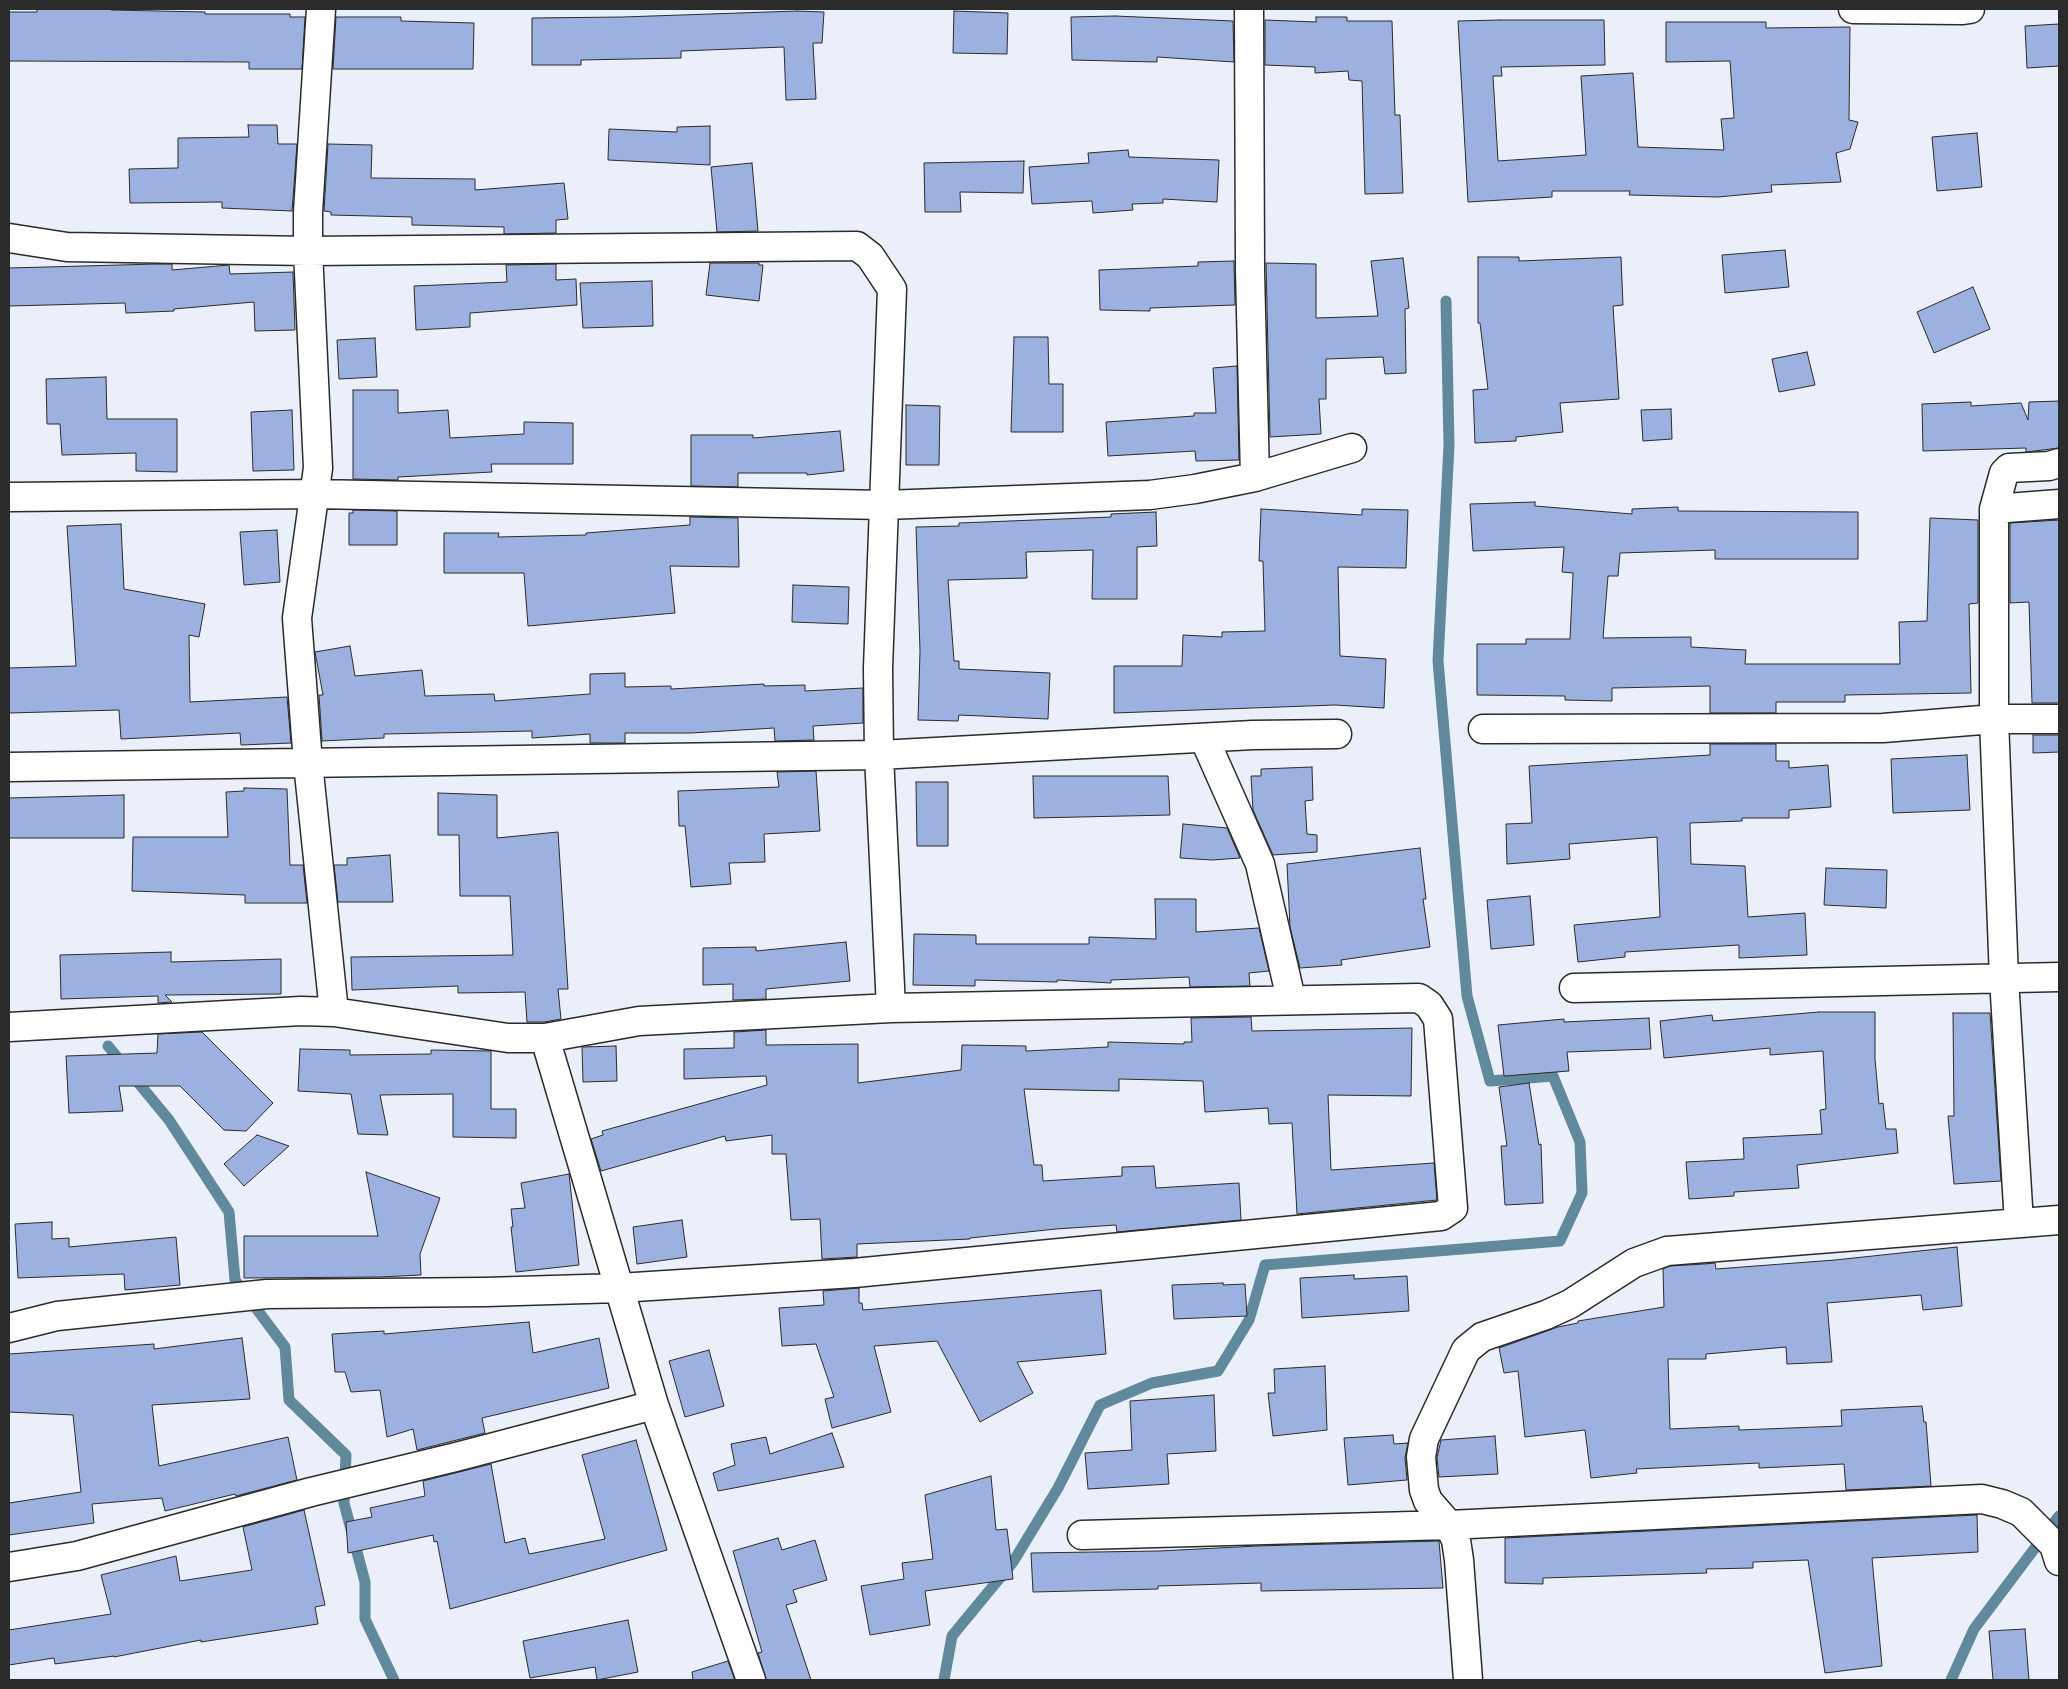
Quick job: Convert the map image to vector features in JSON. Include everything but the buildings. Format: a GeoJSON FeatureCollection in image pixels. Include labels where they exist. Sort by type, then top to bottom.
{"type":"FeatureCollection","features":[{"type":"Feature","properties":{"kind":"street"},"geometry":{"type":"LineString","coordinates":[[320,9],[308,212],[308,251],[318,468],[298,618],[308,764],[334,1012]]}},
{"type":"Feature","properties":{"kind":"street"},"geometry":{"type":"LineString","coordinates":[[1249,9],[1250,271],[1255,477]]}},
{"type":"Feature","properties":{"kind":"street"},"geometry":{"type":"LineString","coordinates":[[1853,9],[1970,9]]}},
{"type":"Feature","properties":{"kind":"street"},"geometry":{"type":"LineString","coordinates":[[9,238],[67,247],[308,251],[857,246],[870,256],[892,289],[886,505],[878,668],[879,755],[891,1008]]}},
{"type":"Feature","properties":{"kind":"street"},"geometry":{"type":"LineString","coordinates":[[9,497],[314,494],[886,505],[1150,495],[1195,489],[1255,477],[1352,448]]}},
{"type":"Feature","properties":{"kind":"street"},"geometry":{"type":"LineString","coordinates":[[2019,1223],[2004,979],[1994,719],[1994,509],[2004,473],[2009,468],[2049,466],[2059,463]]}},
{"type":"Feature","properties":{"kind":"street"},"geometry":{"type":"LineString","coordinates":[[1994,509],[2059,504]]}},
{"type":"Feature","properties":{"kind":"street"},"geometry":{"type":"LineString","coordinates":[[1483,729],[1883,728],[1994,719],[2059,719]]}},
{"type":"Feature","properties":{"kind":"street"},"geometry":{"type":"LineString","coordinates":[[9,767],[879,755],[1253,735],[1337,734]]}},
{"type":"Feature","properties":{"kind":"street"},"geometry":{"type":"LineString","coordinates":[[1204,738],[1260,864],[1291,999]]}},
{"type":"Feature","properties":{"kind":"street"},"geometry":{"type":"LineString","coordinates":[[1574,988],[2059,977]]}},
{"type":"Feature","properties":{"kind":"street"},"geometry":{"type":"LineString","coordinates":[[9,1027],[301,1011],[334,1012],[508,1038],[545,1038],[639,1021],[891,1008],[1419,998],[1429,1005],[1438,1020],[1452,1208],[1441,1216],[854,1273],[619,1288],[267,1294],[57,1316],[9,1328]]}},
{"type":"Feature","properties":{"kind":"street"},"geometry":{"type":"LineString","coordinates":[[545,1038],[654,1405],[751,1680]]}},
{"type":"Feature","properties":{"kind":"street"},"geometry":{"type":"LineString","coordinates":[[1468,1680],[1456,1540],[1449,1525],[1428,1501],[1424,1490],[1421,1457],[1424,1438],[1466,1350],[1482,1337],[1554,1312],[1570,1304],[1634,1263],[1667,1251],[2059,1220]]}},
{"type":"Feature","properties":{"kind":"street"},"geometry":{"type":"LineString","coordinates":[[9,1567],[77,1556],[311,1492],[456,1457],[654,1405]]}},
{"type":"Feature","properties":{"kind":"street"},"geometry":{"type":"LineString","coordinates":[[1082,1535],[1449,1525],[1982,1499],[2002,1504],[2021,1512],[2050,1544]]}},
{"type":"Feature","properties":{"kind":"waterway"},"geometry":{"type":"LineString","coordinates":[[944,1680],[952,1636],[1013,1562],[1058,1488],[1100,1405],[1152,1383],[1218,1371],[1249,1320],[1265,1265],[1560,1241],[1582,1193],[1580,1142],[1553,1076],[1490,1081],[1467,996],[1438,661],[1449,445],[1446,301]]}},
{"type":"Feature","properties":{"kind":"waterway"},"geometry":{"type":"LineString","coordinates":[[108,1046],[169,1120],[229,1212],[235,1280],[285,1347],[289,1400],[346,1455],[344,1503],[365,1582],[365,1619],[394,1680]]}},
{"type":"Feature","properties":{"kind":"waterway"},"geometry":{"type":"LineString","coordinates":[[1951,1680],[1974,1629],[2059,1516]]}}]}
